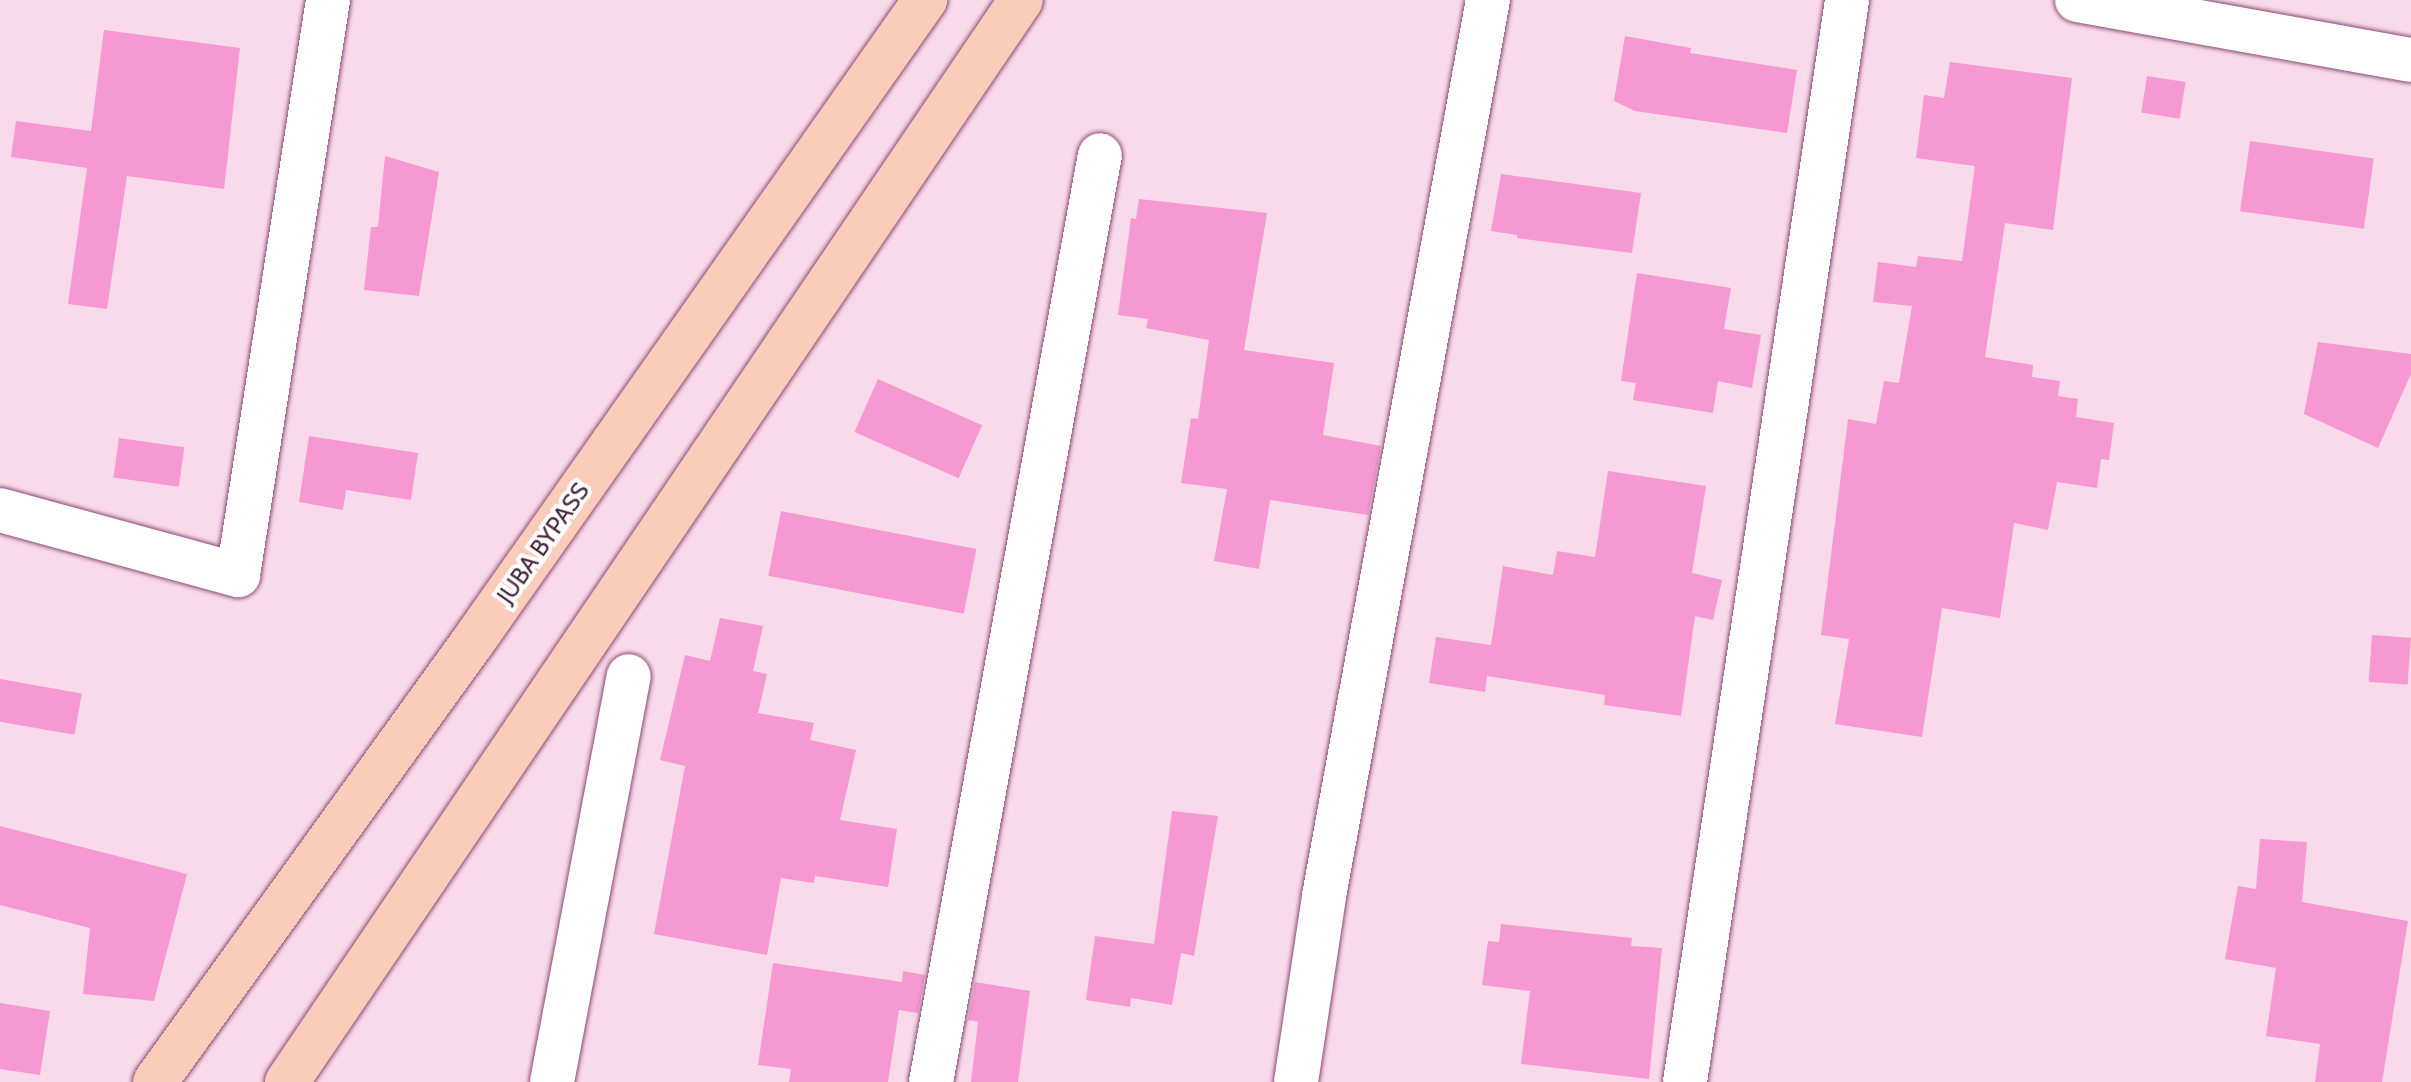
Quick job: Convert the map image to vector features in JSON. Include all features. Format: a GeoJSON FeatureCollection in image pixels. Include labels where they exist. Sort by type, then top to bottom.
{"type":"FeatureCollection","features":[{"type":"Feature","properties":{"kind":"main road","name":"JUBA BYPASS"},"geometry":{"type":"LineString","coordinates":[[155,1082],[463,656],[925,0]]}},
{"type":"Feature","properties":{"kind":"main road"},"geometry":{"type":"LineString","coordinates":[[287,1082],[1021,0]]}},
{"type":"Feature","properties":{"kind":"street"},"geometry":{"type":"LineString","coordinates":[[0,510],[238,575],[328,0]]}},
{"type":"Feature","properties":{"kind":"street"},"geometry":{"type":"LineString","coordinates":[[1296,1082],[1324,896],[1488,0]]}},
{"type":"Feature","properties":{"kind":"street"},"geometry":{"type":"LineString","coordinates":[[1685,1082],[1847,0]]}},
{"type":"Feature","properties":{"kind":"street"},"geometry":{"type":"LineString","coordinates":[[2077,0],[2195,10],[2411,60]]}},
{"type":"Feature","properties":{"kind":"street"},"geometry":{"type":"LineString","coordinates":[[931,1082],[1100,155]]}},
{"type":"Feature","properties":{"kind":"street"},"geometry":{"type":"LineString","coordinates":[[552,1082],[629,676]]}},
{"type":"Feature","properties":{"kind":"building"},"geometry":{"type":"Polygon","coordinates":[[[104,30],[240,48],[224,189],[127,176],[107,309],[68,304],[87,168],[11,157],[16,121],[91,131],[104,30]]]}},
{"type":"Feature","properties":{"kind":"building"},"geometry":{"type":"Polygon","coordinates":[[[1625,36],[1691,48],[1690,53],[1797,70],[1787,133],[1635,111],[1614,101],[1625,36]]]}},
{"type":"Feature","properties":{"kind":"building"},"geometry":{"type":"Polygon","coordinates":[[[1950,62],[2072,78],[2053,230],[2005,223],[1985,357],[2033,365],[2032,377],[2060,381],[2058,396],[2078,399],[2076,417],[2114,423],[2109,460],[2101,459],[2097,488],[2057,482],[2048,530],[2014,523],[2000,618],[1942,608],[1922,737],[1835,724],[1849,639],[1821,635],[1848,419],[1876,424],[1884,381],[1899,383],[1912,306],[1873,302],[1878,262],[1916,267],[1918,256],[1962,261],[1975,166],[1916,158],[1924,95],[1944,98],[1950,62]]]}},
{"type":"Feature","properties":{"kind":"building"},"geometry":{"type":"Polygon","coordinates":[[[2147,76],[2186,82],[2180,119],[2141,113],[2147,76]]]}},
{"type":"Feature","properties":{"kind":"building"},"geometry":{"type":"Polygon","coordinates":[[[2250,141],[2374,158],[2364,229],[2240,211],[2250,141]]]}},
{"type":"Feature","properties":{"kind":"building"},"geometry":{"type":"Polygon","coordinates":[[[385,156],[439,172],[419,296],[364,290],[371,227],[378,227],[385,156]]]}},
{"type":"Feature","properties":{"kind":"building"},"geometry":{"type":"Polygon","coordinates":[[[1501,174],[1641,193],[1632,253],[1517,238],[1517,235],[1491,231],[1501,174]]]}},
{"type":"Feature","properties":{"kind":"building"},"geometry":{"type":"Polygon","coordinates":[[[1139,199],[1267,213],[1244,350],[1334,363],[1323,435],[1381,446],[1368,515],[1270,500],[1259,569],[1214,561],[1227,489],[1181,483],[1191,418],[1198,419],[1209,340],[1146,328],[1148,319],[1118,315],[1131,218],[1136,219],[1139,199]]]}},
{"type":"Feature","properties":{"kind":"building"},"geometry":{"type":"Polygon","coordinates":[[[1637,273],[1731,288],[1724,329],[1761,335],[1752,388],[1718,381],[1713,413],[1633,400],[1636,383],[1621,381],[1637,273]]]}},
{"type":"Feature","properties":{"kind":"building"},"geometry":{"type":"Polygon","coordinates":[[[2318,342],[2411,354],[2411,374],[2378,448],[2304,414],[2318,342]]]}},
{"type":"Feature","properties":{"kind":"building"},"geometry":{"type":"Polygon","coordinates":[[[878,379],[982,425],[959,478],[854,432],[878,379]]]}},
{"type":"Feature","properties":{"kind":"building"},"geometry":{"type":"Polygon","coordinates":[[[309,436],[418,453],[411,500],[346,490],[343,510],[299,502],[309,436]]]}},
{"type":"Feature","properties":{"kind":"building"},"geometry":{"type":"Polygon","coordinates":[[[119,438],[184,447],[179,487],[113,478],[119,438]]]}},
{"type":"Feature","properties":{"kind":"building"},"geometry":{"type":"Polygon","coordinates":[[[1608,471],[1706,486],[1692,573],[1722,580],[1713,620],[1695,616],[1681,716],[1604,705],[1605,695],[1487,676],[1485,692],[1429,683],[1436,637],[1491,645],[1503,566],[1553,575],[1557,551],[1595,557],[1608,471]]]}},
{"type":"Feature","properties":{"kind":"building"},"geometry":{"type":"Polygon","coordinates":[[[781,511],[976,549],[964,614],[768,576],[781,511]]]}},
{"type":"Feature","properties":{"kind":"building"},"geometry":{"type":"Polygon","coordinates":[[[720,618],[763,626],[753,671],[767,674],[758,713],[814,723],[810,740],[856,750],[840,820],[897,829],[888,887],[815,876],[814,883],[781,878],[767,955],[654,934],[685,766],[660,760],[685,655],[710,661],[720,618]]]}},
{"type":"Feature","properties":{"kind":"building"},"geometry":{"type":"Polygon","coordinates":[[[2372,635],[2411,638],[2408,685],[2369,682],[2372,635]]]}},
{"type":"Feature","properties":{"kind":"building"},"geometry":{"type":"Polygon","coordinates":[[[0,679],[82,693],[74,735],[0,722],[0,679]]]}},
{"type":"Feature","properties":{"kind":"building"},"geometry":{"type":"Polygon","coordinates":[[[1172,811],[1218,816],[1194,956],[1181,953],[1172,1005],[1131,998],[1130,1007],[1086,1000],[1095,936],[1154,944],[1172,811]]]}},
{"type":"Feature","properties":{"kind":"building"},"geometry":{"type":"Polygon","coordinates":[[[0,826],[187,874],[154,1001],[83,994],[90,928],[0,905],[0,826]]]}},
{"type":"Feature","properties":{"kind":"building"},"geometry":{"type":"Polygon","coordinates":[[[2260,839],[2307,842],[2302,902],[2408,921],[2382,1082],[2315,1082],[2320,1044],[2266,1036],[2276,968],[2225,959],[2238,886],[2256,889],[2260,839]]]}},
{"type":"Feature","properties":{"kind":"building"},"geometry":{"type":"Polygon","coordinates":[[[1501,924],[1632,938],[1631,946],[1662,948],[1649,1079],[1521,1064],[1530,991],[1482,985],[1488,941],[1499,942],[1501,924]]]}},
{"type":"Feature","properties":{"kind":"building"},"geometry":{"type":"Polygon","coordinates":[[[773,963],[902,982],[903,971],[925,975],[918,1013],[899,1010],[888,1082],[789,1082],[791,1069],[758,1065],[773,963]]]}},
{"type":"Feature","properties":{"kind":"building"},"geometry":{"type":"Polygon","coordinates":[[[975,982],[1030,991],[1018,1082],[971,1082],[978,1022],[968,1020],[975,982]]]}},
{"type":"Feature","properties":{"kind":"building"},"geometry":{"type":"Polygon","coordinates":[[[0,1003],[50,1011],[40,1075],[0,1069],[0,1003]]]}}]}
